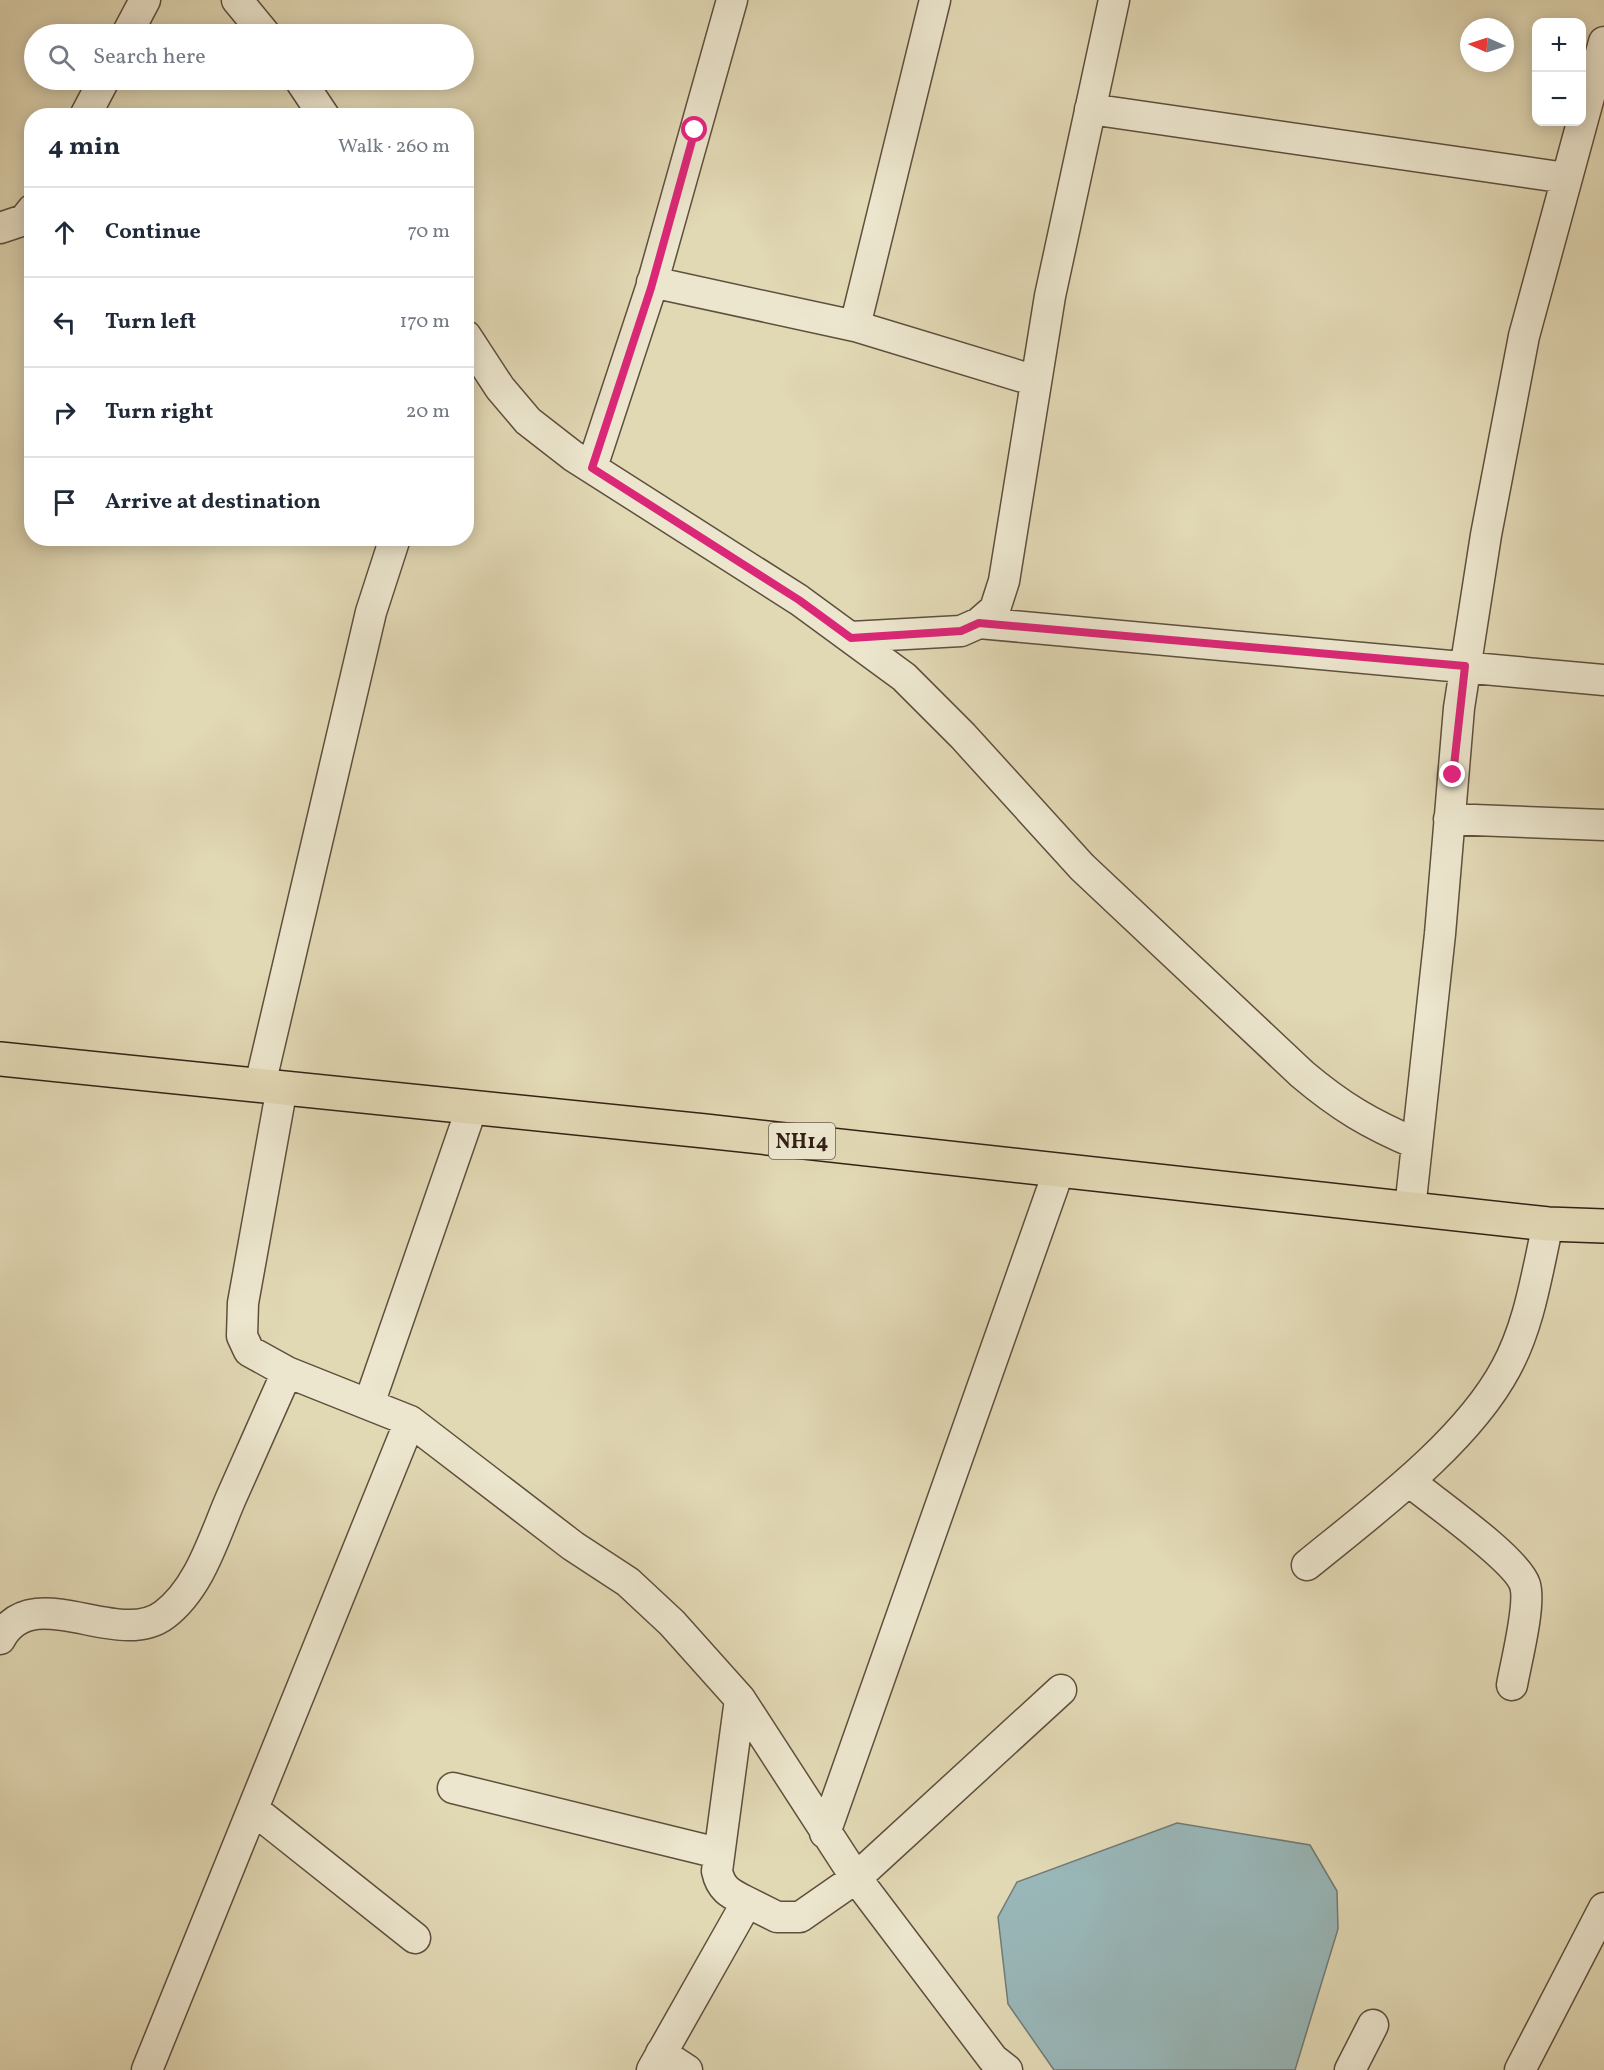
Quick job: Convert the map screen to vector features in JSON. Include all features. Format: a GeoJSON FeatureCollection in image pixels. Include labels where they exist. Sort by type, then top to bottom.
{"type":"FeatureCollection","features":[{"type":"Feature","properties":{"kind":"highway","name":"NH14"},"geometry":{"type":"LineString","coordinates":[[0,1059],[472,1107],[1548,1224],[1604,1226]]}},
{"type":"Feature","properties":{"kind":"street"},"geometry":{"type":"LineString","coordinates":[[132,24],[145,0]]}},
{"type":"Feature","properties":{"kind":"street"},"geometry":{"type":"LineString","coordinates":[[237,0],[257,24]]}},
{"type":"Feature","properties":{"kind":"street"},"geometry":{"type":"LineString","coordinates":[[592,468],[652,282],[732,0]]}},
{"type":"Feature","properties":{"kind":"street"},"geometry":{"type":"LineString","coordinates":[[855,326],[935,0]]}},
{"type":"Feature","properties":{"kind":"street"},"geometry":{"type":"LineString","coordinates":[[851,638],[961,631],[979,623],[994,609],[1004,580],[1050,296],[1113,0]]}},
{"type":"Feature","properties":{"kind":"street"},"geometry":{"type":"LineString","coordinates":[[1410,1209],[1440,934],[1465,666],[1486,535],[1521,350],[1566,178],[1592,130],[1604,42]]}},
{"type":"Feature","properties":{"kind":"street"},"geometry":{"type":"LineString","coordinates":[[89,108],[99,90]]}},
{"type":"Feature","properties":{"kind":"street"},"geometry":{"type":"LineString","coordinates":[[307,90],[319,108]]}},
{"type":"Feature","properties":{"kind":"street"},"geometry":{"type":"LineString","coordinates":[[1090,109],[1566,178]]}},
{"type":"Feature","properties":{"kind":"street"},"geometry":{"type":"LineString","coordinates":[[0,228],[24,220]]}},
{"type":"Feature","properties":{"kind":"street"},"geometry":{"type":"LineString","coordinates":[[652,282],[855,326],[1036,381]]}},
{"type":"Feature","properties":{"kind":"street"},"geometry":{"type":"LineString","coordinates":[[474,348],[500,388],[528,421],[592,468],[799,600],[904,677],[963,736],[1082,867],[1302,1074],[1347,1110],[1373,1125],[1418,1144]]}},
{"type":"Feature","properties":{"kind":"street"},"geometry":{"type":"LineString","coordinates":[[392,546],[371,612],[271,1086],[243,1303],[242,1336],[249,1351],[287,1372],[410,1421],[573,1546],[628,1582],[672,1623],[740,1699],[856,1878],[993,2059],[1007,2070]]}},
{"type":"Feature","properties":{"kind":"street"},"geometry":{"type":"LineString","coordinates":[[979,623],[1604,680]]}},
{"type":"Feature","properties":{"kind":"street"},"geometry":{"type":"LineString","coordinates":[[1449,819],[1604,825]]}},
{"type":"Feature","properties":{"kind":"street"},"geometry":{"type":"LineString","coordinates":[[369,1404],[472,1107]]}},
{"type":"Feature","properties":{"kind":"street"},"geometry":{"type":"LineString","coordinates":[[825,1833],[1059,1170]]}},
{"type":"Feature","properties":{"kind":"street"},"geometry":{"type":"LineString","coordinates":[[1307,1565],[1409,1481],[1478,1410],[1506,1369],[1522,1333],[1548,1224]]}},
{"type":"Feature","properties":{"kind":"street"},"geometry":{"type":"LineString","coordinates":[[0,1639],[6,1628],[23,1615],[39,1613],[128,1625],[146,1624],[164,1615],[194,1582],[287,1372]]}},
{"type":"Feature","properties":{"kind":"street"},"geometry":{"type":"LineString","coordinates":[[147,2070],[410,1421]]}},
{"type":"Feature","properties":{"kind":"street"},"geometry":{"type":"LineString","coordinates":[[1409,1481],[1499,1554],[1516,1571],[1525,1585],[1526,1604],[1512,1685]]}},
{"type":"Feature","properties":{"kind":"street"},"geometry":{"type":"LineString","coordinates":[[740,1699],[718,1853],[720,1883],[726,1891],[777,1917],[800,1917],[856,1878],[1060,1690]]}},
{"type":"Feature","properties":{"kind":"street"},"geometry":{"type":"LineString","coordinates":[[453,1788],[718,1853]]}},
{"type":"Feature","properties":{"kind":"street"},"geometry":{"type":"LineString","coordinates":[[254,1810],[415,1938]]}},
{"type":"Feature","properties":{"kind":"street"},"geometry":{"type":"LineString","coordinates":[[687,2070],[656,2062],[747,1902]]}},
{"type":"Feature","properties":{"kind":"street"},"geometry":{"type":"LineString","coordinates":[[1520,2070],[1604,1908]]}},
{"type":"Feature","properties":{"kind":"street"},"geometry":{"type":"LineString","coordinates":[[1350,2070],[1373,2025]]}},
{"type":"Feature","properties":{"kind":"water"},"geometry":{"type":"Polygon","coordinates":[[[1177,1823],[1310,1845],[1337,1891],[1338,1929],[1295,2070],[1054,2070],[1008,2004],[998,1917],[1017,1882],[1177,1823]]]}},
{"type":"Feature","properties":{"kind":"route"},"geometry":{"type":"LineString","coordinates":[[695,130],[651,288],[592,468],[799,600],[851,638],[961,631],[979,623],[1465,666],[1453,775]]}}]}
